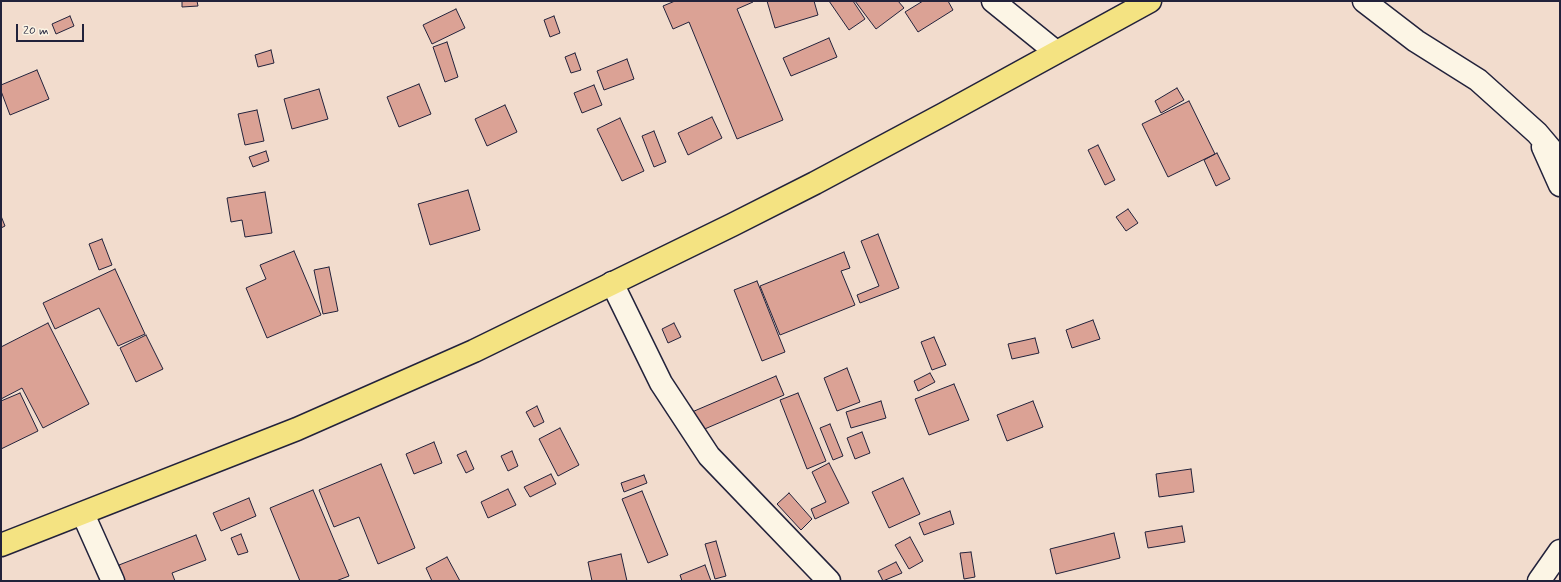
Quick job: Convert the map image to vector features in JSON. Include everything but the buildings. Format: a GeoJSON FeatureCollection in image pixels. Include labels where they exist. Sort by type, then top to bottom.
{"type":"FeatureCollection","features":[{"type":"Feature","properties":{"kind":"main road"},"geometry":{"type":"LineString","coordinates":[[1,545],[297,429],[474,351],[808,186],[937,118],[1150,1]]}},
{"type":"Feature","properties":{"kind":"street"},"geometry":{"type":"LineString","coordinates":[[993,1],[1056,52]]}},
{"type":"Feature","properties":{"kind":"street"},"geometry":{"type":"LineString","coordinates":[[1364,1],[1416,41],[1478,80],[1537,133],[1560,160]]}},
{"type":"Feature","properties":{"kind":"street"},"geometry":{"type":"LineString","coordinates":[[1537,133],[1560,186]]}},
{"type":"Feature","properties":{"kind":"street"},"geometry":{"type":"LineString","coordinates":[[612,283],[661,383],[709,456],[829,581]]}},
{"type":"Feature","properties":{"kind":"street"},"geometry":{"type":"LineString","coordinates":[[83,514],[113,581]]}},
{"type":"Feature","properties":{"kind":"street"},"geometry":{"type":"LineString","coordinates":[[1539,581],[1560,551]]}}]}
